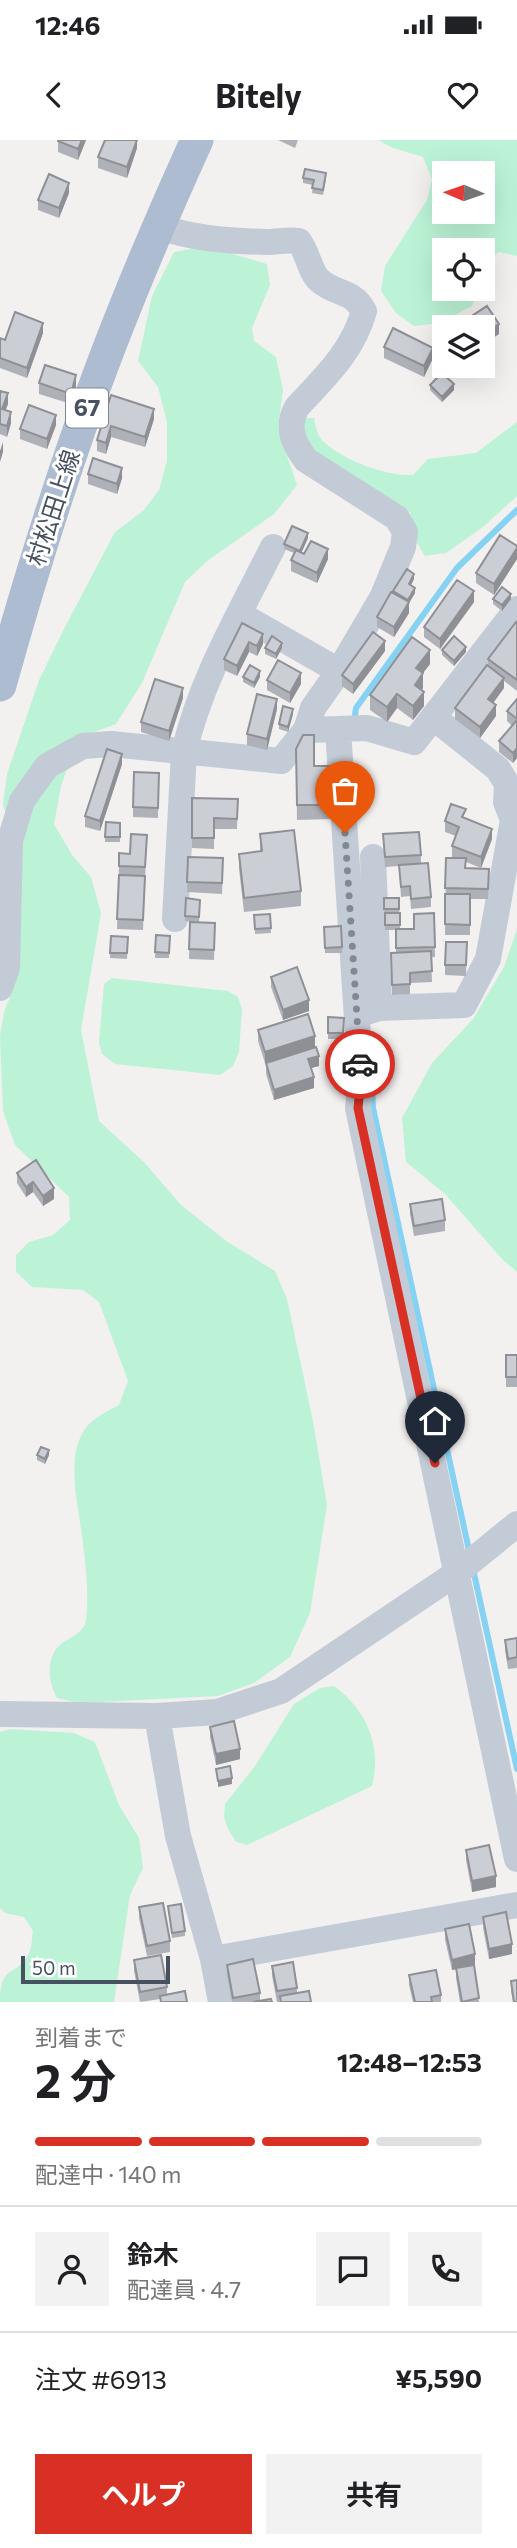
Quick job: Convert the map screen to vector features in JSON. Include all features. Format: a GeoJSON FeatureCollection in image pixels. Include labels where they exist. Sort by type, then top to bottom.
{"type":"FeatureCollection","features":[{"type":"Feature","properties":{"kind":"main road","name":"村松田上線"},"geometry":{"type":"LineString","coordinates":[[0,685],[23,601],[84,415],[192,142]]}},
{"type":"Feature","properties":{"kind":"street"},"geometry":{"type":"LineString","coordinates":[[0,988],[7,968],[10,841],[22,801],[47,765],[83,746],[111,744],[281,761],[306,730],[313,708],[340,671],[383,596],[403,547],[405,532],[397,518],[306,460],[296,447],[292,431],[291,417],[297,407],[346,353],[364,311],[357,298],[317,279],[308,252],[299,241],[212,239],[181,235],[158,226]]}},
{"type":"Feature","properties":{"kind":"street"},"geometry":{"type":"LineString","coordinates":[[175,919],[184,752],[211,671],[273,547]]}},
{"type":"Feature","properties":{"kind":"street"},"geometry":{"type":"LineString","coordinates":[[306,730],[367,728],[414,742],[517,609]]}},
{"type":"Feature","properties":{"kind":"street"},"geometry":{"type":"LineString","coordinates":[[239,614],[340,671]]}},
{"type":"Feature","properties":{"kind":"street"},"geometry":{"type":"LineString","coordinates":[[368,1012],[464,1004],[488,959],[513,820],[506,802],[507,784],[498,769],[433,717]]}},
{"type":"Feature","properties":{"kind":"street"},"geometry":{"type":"LineString","coordinates":[[338,729],[368,1012]]}},
{"type":"Feature","properties":{"kind":"street"},"geometry":{"type":"LineString","coordinates":[[373,857],[368,1012],[358,1108],[517,1859]]}},
{"type":"Feature","properties":{"kind":"street"},"geometry":{"type":"LineString","coordinates":[[0,1714],[158,1716],[217,1712],[281,1691],[458,1572],[517,1524]]}},
{"type":"Feature","properties":{"kind":"street"},"geometry":{"type":"LineString","coordinates":[[158,1716],[178,1836],[214,1959],[221,2002]]}},
{"type":"Feature","properties":{"kind":"street"},"geometry":{"type":"LineString","coordinates":[[214,1959],[517,1905]]}},
{"type":"Feature","properties":{"kind":"green space"},"geometry":{"type":"Polygon","coordinates":[[[378,140],[517,140],[517,256],[499,252],[495,255],[495,238],[432,238],[432,301],[474,301],[472,306],[455,315],[432,315],[432,324],[414,326],[396,313],[381,291],[385,266],[427,200],[432,179],[423,157],[393,148],[378,140]]]}},
{"type":"Feature","properties":{"kind":"green space"},"geometry":{"type":"Polygon","coordinates":[[[206,246],[267,264],[270,285],[252,328],[254,341],[276,357],[283,390],[278,429],[297,485],[274,514],[207,561],[185,582],[142,683],[116,724],[78,738],[61,786],[54,824],[72,855],[91,877],[101,913],[81,1030],[99,1121],[144,1162],[180,1204],[226,1241],[275,1271],[287,1299],[313,1421],[327,1505],[310,1613],[290,1657],[254,1683],[218,1696],[79,1703],[57,1698],[50,1670],[56,1649],[83,1628],[86,1619],[87,1582],[75,1485],[75,1455],[85,1429],[96,1418],[119,1405],[128,1381],[99,1302],[83,1290],[32,1287],[16,1272],[16,1255],[29,1242],[53,1235],[70,1220],[69,1197],[15,1145],[3,1111],[0,1036],[4,1012],[15,985],[20,865],[3,804],[7,774],[39,680],[67,623],[115,532],[144,510],[159,490],[167,461],[167,422],[158,387],[138,361],[152,296],[174,252],[206,246]]]}},
{"type":"Feature","properties":{"kind":"green space"},"geometry":{"type":"Polygon","coordinates":[[[304,418],[314,418],[322,441],[344,456],[378,470],[402,475],[413,475],[428,459],[476,453],[517,422],[517,496],[483,527],[446,553],[425,556],[417,543],[410,512],[311,456],[301,441],[304,418]]]}},
{"type":"Feature","properties":{"kind":"green space"},"geometry":{"type":"Polygon","coordinates":[[[517,929],[517,1272],[503,1260],[445,1194],[406,1162],[402,1118],[432,1063],[473,1019],[504,967],[517,929]]]}},
{"type":"Feature","properties":{"kind":"green space"},"geometry":{"type":"Polygon","coordinates":[[[112,978],[228,991],[238,997],[242,1009],[239,1052],[233,1066],[220,1075],[115,1064],[102,1054],[99,1043],[104,984],[112,978]]]}},
{"type":"Feature","properties":{"kind":"green space"},"geometry":{"type":"Polygon","coordinates":[[[334,1686],[355,1706],[369,1730],[375,1757],[372,1786],[247,1845],[236,1842],[224,1817],[225,1804],[255,1766],[294,1704],[320,1688],[334,1686]]]}},
{"type":"Feature","properties":{"kind":"green space"},"geometry":{"type":"Polygon","coordinates":[[[10,1729],[74,1733],[95,1742],[119,1805],[139,1838],[143,1868],[130,1895],[114,2002],[0,2002],[3,1981],[29,1953],[33,1931],[24,1917],[5,1913],[0,1908],[0,1732],[10,1729]]]}},
{"type":"Feature","properties":{"kind":"building"},"geometry":{"type":"Polygon","coordinates":[[[58,140],[82,140],[78,149],[58,140]]]}},
{"type":"Feature","properties":{"kind":"building"},"geometry":{"type":"Polygon","coordinates":[[[105,140],[137,140],[127,167],[98,157],[105,140]]]}},
{"type":"Feature","properties":{"kind":"building"},"geometry":{"type":"Polygon","coordinates":[[[305,169],[326,173],[323,190],[312,188],[314,180],[303,178],[305,169]]]}},
{"type":"Feature","properties":{"kind":"building"},"geometry":{"type":"Polygon","coordinates":[[[49,174],[69,183],[59,208],[38,200],[49,174]]]}},
{"type":"Feature","properties":{"kind":"building"},"geometry":{"type":"Polygon","coordinates":[[[487,306],[493,315],[473,315],[487,306]]]}},
{"type":"Feature","properties":{"kind":"building"},"geometry":{"type":"Polygon","coordinates":[[[15,312],[43,323],[27,368],[0,358],[0,338],[5,340],[15,312]]]}},
{"type":"Feature","properties":{"kind":"building"},"geometry":{"type":"Polygon","coordinates":[[[393,328],[432,348],[432,350],[424,366],[384,347],[393,328]]]}},
{"type":"Feature","properties":{"kind":"building"},"geometry":{"type":"Polygon","coordinates":[[[45,365],[76,375],[71,394],[39,383],[45,365]]]}},
{"type":"Feature","properties":{"kind":"building"},"geometry":{"type":"Polygon","coordinates":[[[437,378],[447,378],[454,384],[442,397],[430,385],[437,378]]]}},
{"type":"Feature","properties":{"kind":"building"},"geometry":{"type":"Polygon","coordinates":[[[0,391],[8,393],[2,409],[11,412],[7,426],[0,424],[0,391]]]}},
{"type":"Feature","properties":{"kind":"building"},"geometry":{"type":"Polygon","coordinates":[[[111,395],[154,409],[145,437],[111,426],[106,443],[97,440],[111,395]]]}},
{"type":"Feature","properties":{"kind":"building"},"geometry":{"type":"Polygon","coordinates":[[[29,405],[56,415],[47,439],[20,429],[29,405]]]}},
{"type":"Feature","properties":{"kind":"building"},"geometry":{"type":"Polygon","coordinates":[[[93,458],[122,468],[117,484],[88,474],[93,458]]]}},
{"type":"Feature","properties":{"kind":"building"},"geometry":{"type":"Polygon","coordinates":[[[292,526],[308,533],[300,551],[284,544],[292,526]]]}},
{"type":"Feature","properties":{"kind":"building"},"geometry":{"type":"Polygon","coordinates":[[[500,535],[517,548],[494,584],[476,573],[500,535]]]}},
{"type":"Feature","properties":{"kind":"building"},"geometry":{"type":"Polygon","coordinates":[[[311,541],[328,549],[317,573],[291,560],[296,550],[304,554],[311,541]]]}},
{"type":"Feature","properties":{"kind":"building"},"geometry":{"type":"Polygon","coordinates":[[[407,569],[414,574],[409,584],[415,588],[408,600],[393,591],[407,569]]]}},
{"type":"Feature","properties":{"kind":"building"},"geometry":{"type":"Polygon","coordinates":[[[457,580],[474,591],[440,639],[424,627],[457,580]]]}},
{"type":"Feature","properties":{"kind":"building"},"geometry":{"type":"Polygon","coordinates":[[[502,587],[511,594],[502,605],[493,599],[502,587]]]}},
{"type":"Feature","properties":{"kind":"building"},"geometry":{"type":"Polygon","coordinates":[[[391,592],[409,602],[394,627],[377,617],[391,592]]]}},
{"type":"Feature","properties":{"kind":"building"},"geometry":{"type":"Polygon","coordinates":[[[242,623],[263,634],[257,646],[249,642],[237,666],[224,659],[242,623]]]}},
{"type":"Feature","properties":{"kind":"building"},"geometry":{"type":"Polygon","coordinates":[[[517,623],[517,680],[488,659],[517,623]]]}},
{"type":"Feature","properties":{"kind":"building"},"geometry":{"type":"Polygon","coordinates":[[[373,632],[385,641],[353,684],[342,675],[373,632]]]}},
{"type":"Feature","properties":{"kind":"building"},"geometry":{"type":"Polygon","coordinates":[[[272,636],[282,643],[276,654],[265,648],[272,636]]]}},
{"type":"Feature","properties":{"kind":"building"},"geometry":{"type":"Polygon","coordinates":[[[454,636],[466,647],[454,661],[442,650],[454,636]]]}},
{"type":"Feature","properties":{"kind":"building"},"geometry":{"type":"Polygon","coordinates":[[[412,637],[430,650],[416,668],[423,673],[415,685],[424,692],[413,706],[397,694],[387,707],[370,695],[412,637]]]}},
{"type":"Feature","properties":{"kind":"building"},"geometry":{"type":"Polygon","coordinates":[[[278,660],[301,673],[290,693],[267,680],[278,660]]]}},
{"type":"Feature","properties":{"kind":"building"},"geometry":{"type":"Polygon","coordinates":[[[250,665],[260,671],[254,683],[243,677],[250,665]]]}},
{"type":"Feature","properties":{"kind":"building"},"geometry":{"type":"Polygon","coordinates":[[[487,665],[504,678],[488,699],[496,705],[480,727],[455,708],[487,665]]]}},
{"type":"Feature","properties":{"kind":"building"},"geometry":{"type":"Polygon","coordinates":[[[155,679],[183,688],[169,731],[141,722],[155,679]]]}},
{"type":"Feature","properties":{"kind":"building"},"geometry":{"type":"Polygon","coordinates":[[[257,694],[277,699],[267,739],[247,734],[257,694]]]}},
{"type":"Feature","properties":{"kind":"building"},"geometry":{"type":"Polygon","coordinates":[[[517,699],[517,719],[507,711],[517,699]]]}},
{"type":"Feature","properties":{"kind":"building"},"geometry":{"type":"Polygon","coordinates":[[[283,706],[293,709],[288,727],[279,724],[283,706]]]}},
{"type":"Feature","properties":{"kind":"building"},"geometry":{"type":"Polygon","coordinates":[[[517,720],[517,748],[513,753],[499,741],[517,720]]]}},
{"type":"Feature","properties":{"kind":"building"},"geometry":{"type":"Polygon","coordinates":[[[303,735],[314,735],[314,766],[332,766],[333,805],[297,805],[296,749],[303,735]]]}},
{"type":"Feature","properties":{"kind":"building"},"geometry":{"type":"Polygon","coordinates":[[[107,749],[122,754],[100,821],[85,816],[107,749]]]}},
{"type":"Feature","properties":{"kind":"building"},"geometry":{"type":"Polygon","coordinates":[[[134,772],[159,773],[158,808],[133,807],[134,772]]]}},
{"type":"Feature","properties":{"kind":"building"},"geometry":{"type":"Polygon","coordinates":[[[192,798],[238,799],[237,819],[214,818],[214,838],[192,838],[192,798]]]}},
{"type":"Feature","properties":{"kind":"building"},"geometry":{"type":"Polygon","coordinates":[[[451,804],[466,809],[462,817],[492,829],[481,857],[452,846],[459,827],[445,821],[451,804]]]}},
{"type":"Feature","properties":{"kind":"building"},"geometry":{"type":"Polygon","coordinates":[[[106,822],[120,823],[120,837],[105,837],[106,822]]]}},
{"type":"Feature","properties":{"kind":"building"},"geometry":{"type":"Polygon","coordinates":[[[294,830],[301,891],[244,898],[239,854],[262,851],[260,834],[294,830]]]}},
{"type":"Feature","properties":{"kind":"building"},"geometry":{"type":"Polygon","coordinates":[[[419,832],[421,855],[385,857],[383,834],[419,832]]]}},
{"type":"Feature","properties":{"kind":"building"},"geometry":{"type":"Polygon","coordinates":[[[131,834],[147,835],[145,867],[119,866],[119,853],[130,854],[131,834]]]}},
{"type":"Feature","properties":{"kind":"building"},"geometry":{"type":"Polygon","coordinates":[[[188,857],[223,858],[222,883],[187,882],[188,857]]]}},
{"type":"Feature","properties":{"kind":"building"},"geometry":{"type":"Polygon","coordinates":[[[446,858],[466,858],[465,868],[489,869],[488,889],[445,888],[446,858]]]}},
{"type":"Feature","properties":{"kind":"building"},"geometry":{"type":"Polygon","coordinates":[[[428,863],[431,897],[411,899],[410,886],[401,887],[399,865],[428,863]]]}},
{"type":"Feature","properties":{"kind":"building"},"geometry":{"type":"Polygon","coordinates":[[[119,875],[145,876],[143,920],[117,919],[119,875]]]}},
{"type":"Feature","properties":{"kind":"building"},"geometry":{"type":"Polygon","coordinates":[[[445,894],[470,894],[470,925],[445,924],[445,894]]]}},
{"type":"Feature","properties":{"kind":"building"},"geometry":{"type":"Polygon","coordinates":[[[186,898],[200,900],[199,917],[185,916],[186,898]]]}},
{"type":"Feature","properties":{"kind":"building"},"geometry":{"type":"Polygon","coordinates":[[[384,898],[399,898],[399,909],[384,909],[384,898]]]}},
{"type":"Feature","properties":{"kind":"building"},"geometry":{"type":"Polygon","coordinates":[[[385,913],[400,913],[400,925],[385,925],[385,913]]]}},
{"type":"Feature","properties":{"kind":"building"},"geometry":{"type":"Polygon","coordinates":[[[434,913],[435,947],[396,948],[396,929],[414,929],[414,914],[434,913]]]}},
{"type":"Feature","properties":{"kind":"building"},"geometry":{"type":"Polygon","coordinates":[[[270,914],[271,928],[255,929],[254,915],[270,914]]]}},
{"type":"Feature","properties":{"kind":"building"},"geometry":{"type":"Polygon","coordinates":[[[190,922],[215,923],[214,950],[189,949],[190,922]]]}},
{"type":"Feature","properties":{"kind":"building"},"geometry":{"type":"Polygon","coordinates":[[[341,926],[342,947],[325,948],[324,927],[341,926]]]}},
{"type":"Feature","properties":{"kind":"building"},"geometry":{"type":"Polygon","coordinates":[[[156,935],[170,936],[169,953],[155,952],[156,935]]]}},
{"type":"Feature","properties":{"kind":"building"},"geometry":{"type":"Polygon","coordinates":[[[111,936],[128,937],[127,953],[110,953],[111,936]]]}},
{"type":"Feature","properties":{"kind":"building"},"geometry":{"type":"Polygon","coordinates":[[[446,942],[467,942],[466,965],[445,965],[446,942]]]}},
{"type":"Feature","properties":{"kind":"building"},"geometry":{"type":"Polygon","coordinates":[[[431,951],[432,971],[410,973],[410,984],[392,985],[391,953],[431,951]]]}},
{"type":"Feature","properties":{"kind":"building"},"geometry":{"type":"Polygon","coordinates":[[[297,967],[309,1000],[283,1010],[271,977],[297,967]]]}},
{"type":"Feature","properties":{"kind":"building"},"geometry":{"type":"Polygon","coordinates":[[[308,1014],[315,1036],[265,1052],[258,1030],[308,1014]]]}},
{"type":"Feature","properties":{"kind":"building"},"geometry":{"type":"Polygon","coordinates":[[[328,1017],[344,1018],[343,1033],[328,1033],[328,1017]]]}},
{"type":"Feature","properties":{"kind":"building"},"geometry":{"type":"Polygon","coordinates":[[[316,1047],[319,1056],[308,1059],[314,1077],[274,1090],[266,1063],[316,1047]]]}},
{"type":"Feature","properties":{"kind":"building"},"geometry":{"type":"Polygon","coordinates":[[[36,1160],[54,1188],[43,1196],[33,1182],[26,1187],[17,1173],[36,1160]]]}},
{"type":"Feature","properties":{"kind":"building"},"geometry":{"type":"Polygon","coordinates":[[[442,1199],[445,1220],[414,1226],[410,1204],[442,1199]]]}},
{"type":"Feature","properties":{"kind":"building"},"geometry":{"type":"Polygon","coordinates":[[[506,1355],[517,1355],[517,1377],[506,1377],[506,1355]]]}},
{"type":"Feature","properties":{"kind":"building"},"geometry":{"type":"Polygon","coordinates":[[[41,1447],[49,1450],[45,1459],[37,1455],[41,1447]]]}},
{"type":"Feature","properties":{"kind":"building"},"geometry":{"type":"Polygon","coordinates":[[[517,1638],[517,1657],[508,1659],[505,1640],[517,1638]]]}},
{"type":"Feature","properties":{"kind":"building"},"geometry":{"type":"Polygon","coordinates":[[[234,1721],[240,1749],[216,1754],[210,1727],[234,1721]]]}},
{"type":"Feature","properties":{"kind":"building"},"geometry":{"type":"Polygon","coordinates":[[[230,1766],[232,1778],[218,1781],[216,1769],[230,1766]]]}},
{"type":"Feature","properties":{"kind":"building"},"geometry":{"type":"Polygon","coordinates":[[[489,1845],[496,1876],[472,1881],[466,1850],[489,1845]]]}},
{"type":"Feature","properties":{"kind":"building"},"geometry":{"type":"Polygon","coordinates":[[[163,1903],[170,1941],[147,1946],[139,1907],[163,1903]]]}},
{"type":"Feature","properties":{"kind":"building"},"geometry":{"type":"Polygon","coordinates":[[[181,1904],[185,1931],[172,1933],[168,1906],[181,1904]]]}},
{"type":"Feature","properties":{"kind":"building"},"geometry":{"type":"Polygon","coordinates":[[[506,1912],[512,1944],[489,1949],[483,1917],[506,1912]]]}},
{"type":"Feature","properties":{"kind":"building"},"geometry":{"type":"Polygon","coordinates":[[[469,1924],[475,1954],[452,1960],[445,1929],[469,1924]]]}},
{"type":"Feature","properties":{"kind":"building"},"geometry":{"type":"Polygon","coordinates":[[[161,1955],[167,1987],[140,1992],[134,1960],[161,1955]]]}},
{"type":"Feature","properties":{"kind":"building"},"geometry":{"type":"Polygon","coordinates":[[[253,1959],[260,1993],[233,1998],[227,1965],[253,1959]]]}},
{"type":"Feature","properties":{"kind":"building"},"geometry":{"type":"Polygon","coordinates":[[[293,1962],[297,1988],[277,1991],[272,1966],[293,1962]]]}},
{"type":"Feature","properties":{"kind":"building"},"geometry":{"type":"Polygon","coordinates":[[[474,1965],[479,1998],[462,2002],[456,1968],[474,1965]]]}},
{"type":"Feature","properties":{"kind":"building"},"geometry":{"type":"Polygon","coordinates":[[[436,1970],[441,1995],[431,1997],[432,2002],[415,2002],[409,1975],[436,1970]]]}},
{"type":"Feature","properties":{"kind":"building"},"geometry":{"type":"Polygon","coordinates":[[[517,1980],[517,2002],[514,2002],[511,1981],[517,1980]]]}},
{"type":"Feature","properties":{"kind":"building"},"geometry":{"type":"Polygon","coordinates":[[[185,1991],[187,2002],[161,2002],[160,1996],[185,1991]]]}},
{"type":"Feature","properties":{"kind":"building"},"geometry":{"type":"Polygon","coordinates":[[[309,1991],[311,2002],[281,2002],[280,1996],[309,1991]]]}},
{"type":"Feature","properties":{"kind":"waterway"},"geometry":{"type":"LineString","coordinates":[[354,722],[356,708],[457,568],[517,510]]}},
{"type":"Feature","properties":{"kind":"waterway"},"geometry":{"type":"LineString","coordinates":[[372,1089],[373,1108],[470,1555]]}},
{"type":"Feature","properties":{"kind":"waterway"},"geometry":{"type":"LineString","coordinates":[[473,1569],[517,1769]]}},
{"type":"Feature","properties":{"kind":"way so far"},"geometry":{"type":"LineString","coordinates":[[345,833],[360,1064]]}},
{"type":"Feature","properties":{"kind":"route"},"geometry":{"type":"LineString","coordinates":[[360,1064],[358,1108],[435,1463]]}}]}
